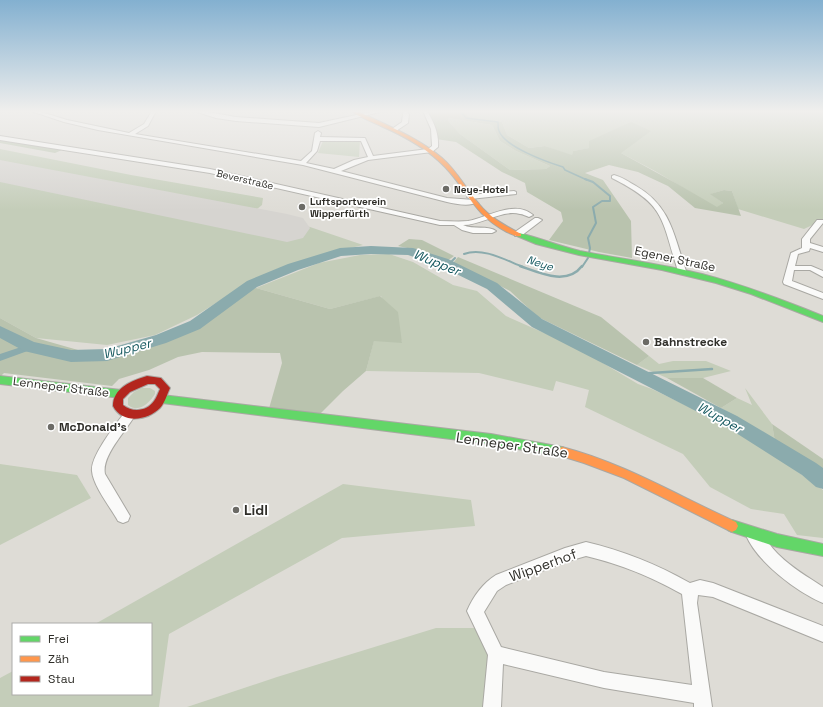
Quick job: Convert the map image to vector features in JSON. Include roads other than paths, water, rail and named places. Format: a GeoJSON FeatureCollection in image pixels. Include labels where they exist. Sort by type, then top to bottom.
{"type":"FeatureCollection","features":[{"type":"Feature","properties":{"kind":"street","name":"Beverstraße"},"geometry":{"type":"LineString","coordinates":[[37,144],[210,171],[440,224],[457,224],[488,218],[502,212],[520,211],[529,215]]}},
{"type":"Feature","properties":{"kind":"street"},"geometry":{"type":"LineString","coordinates":[[59,144],[97,151],[98,154]]}},
{"type":"Feature","properties":{"kind":"street"},"geometry":{"type":"LineString","coordinates":[[190,144],[236,151],[301,164],[469,201],[514,193]]}},
{"type":"Feature","properties":{"kind":"street"},"geometry":{"type":"LineString","coordinates":[[301,164],[312,156],[316,150],[317,144]]}},
{"type":"Feature","properties":{"kind":"street"},"geometry":{"type":"LineString","coordinates":[[365,144],[371,157]]}},
{"type":"Feature","properties":{"kind":"street","name":"Egener Straße"},"geometry":{"type":"LineString","coordinates":[[419,144],[430,151],[451,169],[469,201],[488,218],[518,234],[537,242],[578,252],[682,271],[716,279],[823,319]]}},
{"type":"Feature","properties":{"kind":"street"},"geometry":{"type":"LineString","coordinates":[[334,172],[344,164],[357,160],[371,157],[430,151],[435,147],[435,144]]}},
{"type":"Feature","properties":{"kind":"street"},"geometry":{"type":"LineString","coordinates":[[614,177],[636,188],[659,208],[664,217],[682,271]]}},
{"type":"Feature","properties":{"kind":"street"},"geometry":{"type":"LineString","coordinates":[[518,234],[538,220]]}},
{"type":"Feature","properties":{"kind":"street"},"geometry":{"type":"LineString","coordinates":[[820,222],[806,239],[806,249],[795,253],[787,282],[823,296]]}},
{"type":"Feature","properties":{"kind":"street"},"geometry":{"type":"LineString","coordinates":[[457,224],[467,230],[492,231]]}},
{"type":"Feature","properties":{"kind":"street"},"geometry":{"type":"LineString","coordinates":[[806,244],[823,250]]}},
{"type":"Feature","properties":{"kind":"street"},"geometry":{"type":"LineString","coordinates":[[790,268],[811,268],[823,274]]}},
{"type":"Feature","properties":{"kind":"street","name":"Lenneper Straße"},"geometry":{"type":"LineString","coordinates":[[0,380],[121,394]]}},
{"type":"Feature","properties":{"kind":"street"},"geometry":{"type":"LineString","coordinates":[[153,380],[158,381],[165,388],[162,399],[158,405],[148,411],[136,415],[123,413],[119,410],[118,405],[121,394],[136,383],[153,380]]}},
{"type":"Feature","properties":{"kind":"street","name":"Lenneper Straße"},"geometry":{"type":"LineString","coordinates":[[162,399],[489,440],[567,452],[604,464],[720,522],[753,535],[801,547],[823,550]]}},
{"type":"Feature","properties":{"kind":"street"},"geometry":{"type":"LineString","coordinates":[[123,516],[101,478],[98,469],[103,456],[129,415]]}},
{"type":"Feature","properties":{"kind":"street"},"geometry":{"type":"LineString","coordinates":[[753,535],[762,548],[779,564],[802,582],[823,595]]}},
{"type":"Feature","properties":{"kind":"street","name":"Wipperhof"},"geometry":{"type":"LineString","coordinates":[[496,654],[475,611],[487,593],[492,586],[501,580],[565,555],[586,549],[611,555],[654,571],[690,591]]}},
{"type":"Feature","properties":{"kind":"street"},"geometry":{"type":"LineString","coordinates":[[492,707],[496,654],[604,680],[702,701],[689,603],[690,591],[701,588],[713,590],[823,634]]}},
{"type":"Feature","properties":{"kind":"waterway","name":"Neye"},"geometry":{"type":"LineString","coordinates":[[511,144],[547,162],[563,167],[565,170],[587,180]]}},
{"type":"Feature","properties":{"kind":"waterway","name":"Neye"},"geometry":{"type":"LineString","coordinates":[[582,267],[588,258],[590,248],[588,238],[596,223],[593,207],[602,201],[610,201],[610,196],[593,182],[585,179]]}},
{"type":"Feature","properties":{"kind":"waterway","name":"Wupper"},"geometry":{"type":"LineString","coordinates":[[0,331],[30,347],[71,356],[107,355],[161,339],[195,325],[252,284],[293,267],[340,252],[371,250],[409,251],[443,262],[492,286],[537,323],[731,421],[809,469],[823,480]]}},
{"type":"Feature","properties":{"kind":"waterway","name":"Neye"},"geometry":{"type":"LineString","coordinates":[[464,254],[471,252],[486,253],[523,267]]}},
{"type":"Feature","properties":{"kind":"waterway","name":"Neye"},"geometry":{"type":"LineString","coordinates":[[448,265],[455,258]]}},
{"type":"Feature","properties":{"kind":"waterway","name":"Neye"},"geometry":{"type":"LineString","coordinates":[[523,267],[544,274],[561,277],[576,272],[582,266]]}},
{"type":"Feature","properties":{"kind":"waterway"},"geometry":{"type":"LineString","coordinates":[[0,358],[30,347]]}},
{"type":"Feature","properties":{"kind":"waterway"},"geometry":{"type":"LineString","coordinates":[[636,374],[712,369]]}},
{"type":"Feature","properties":{"kind":"place","name":"Neye-Hotel"},"geometry":{"type":"Point","coordinates":[446,189]}},
{"type":"Feature","properties":{"kind":"place","name":"Luftsportverein Wipperfürth"},"geometry":{"type":"Point","coordinates":[302,207]}},
{"type":"Feature","properties":{"kind":"place","name":"Bahnstrecke"},"geometry":{"type":"Point","coordinates":[646,342]}},
{"type":"Feature","properties":{"kind":"place","name":"McDonald's"},"geometry":{"type":"Point","coordinates":[51,427]}},
{"type":"Feature","properties":{"kind":"place","name":"Lidl"},"geometry":{"type":"Point","coordinates":[236,510]}}]}
